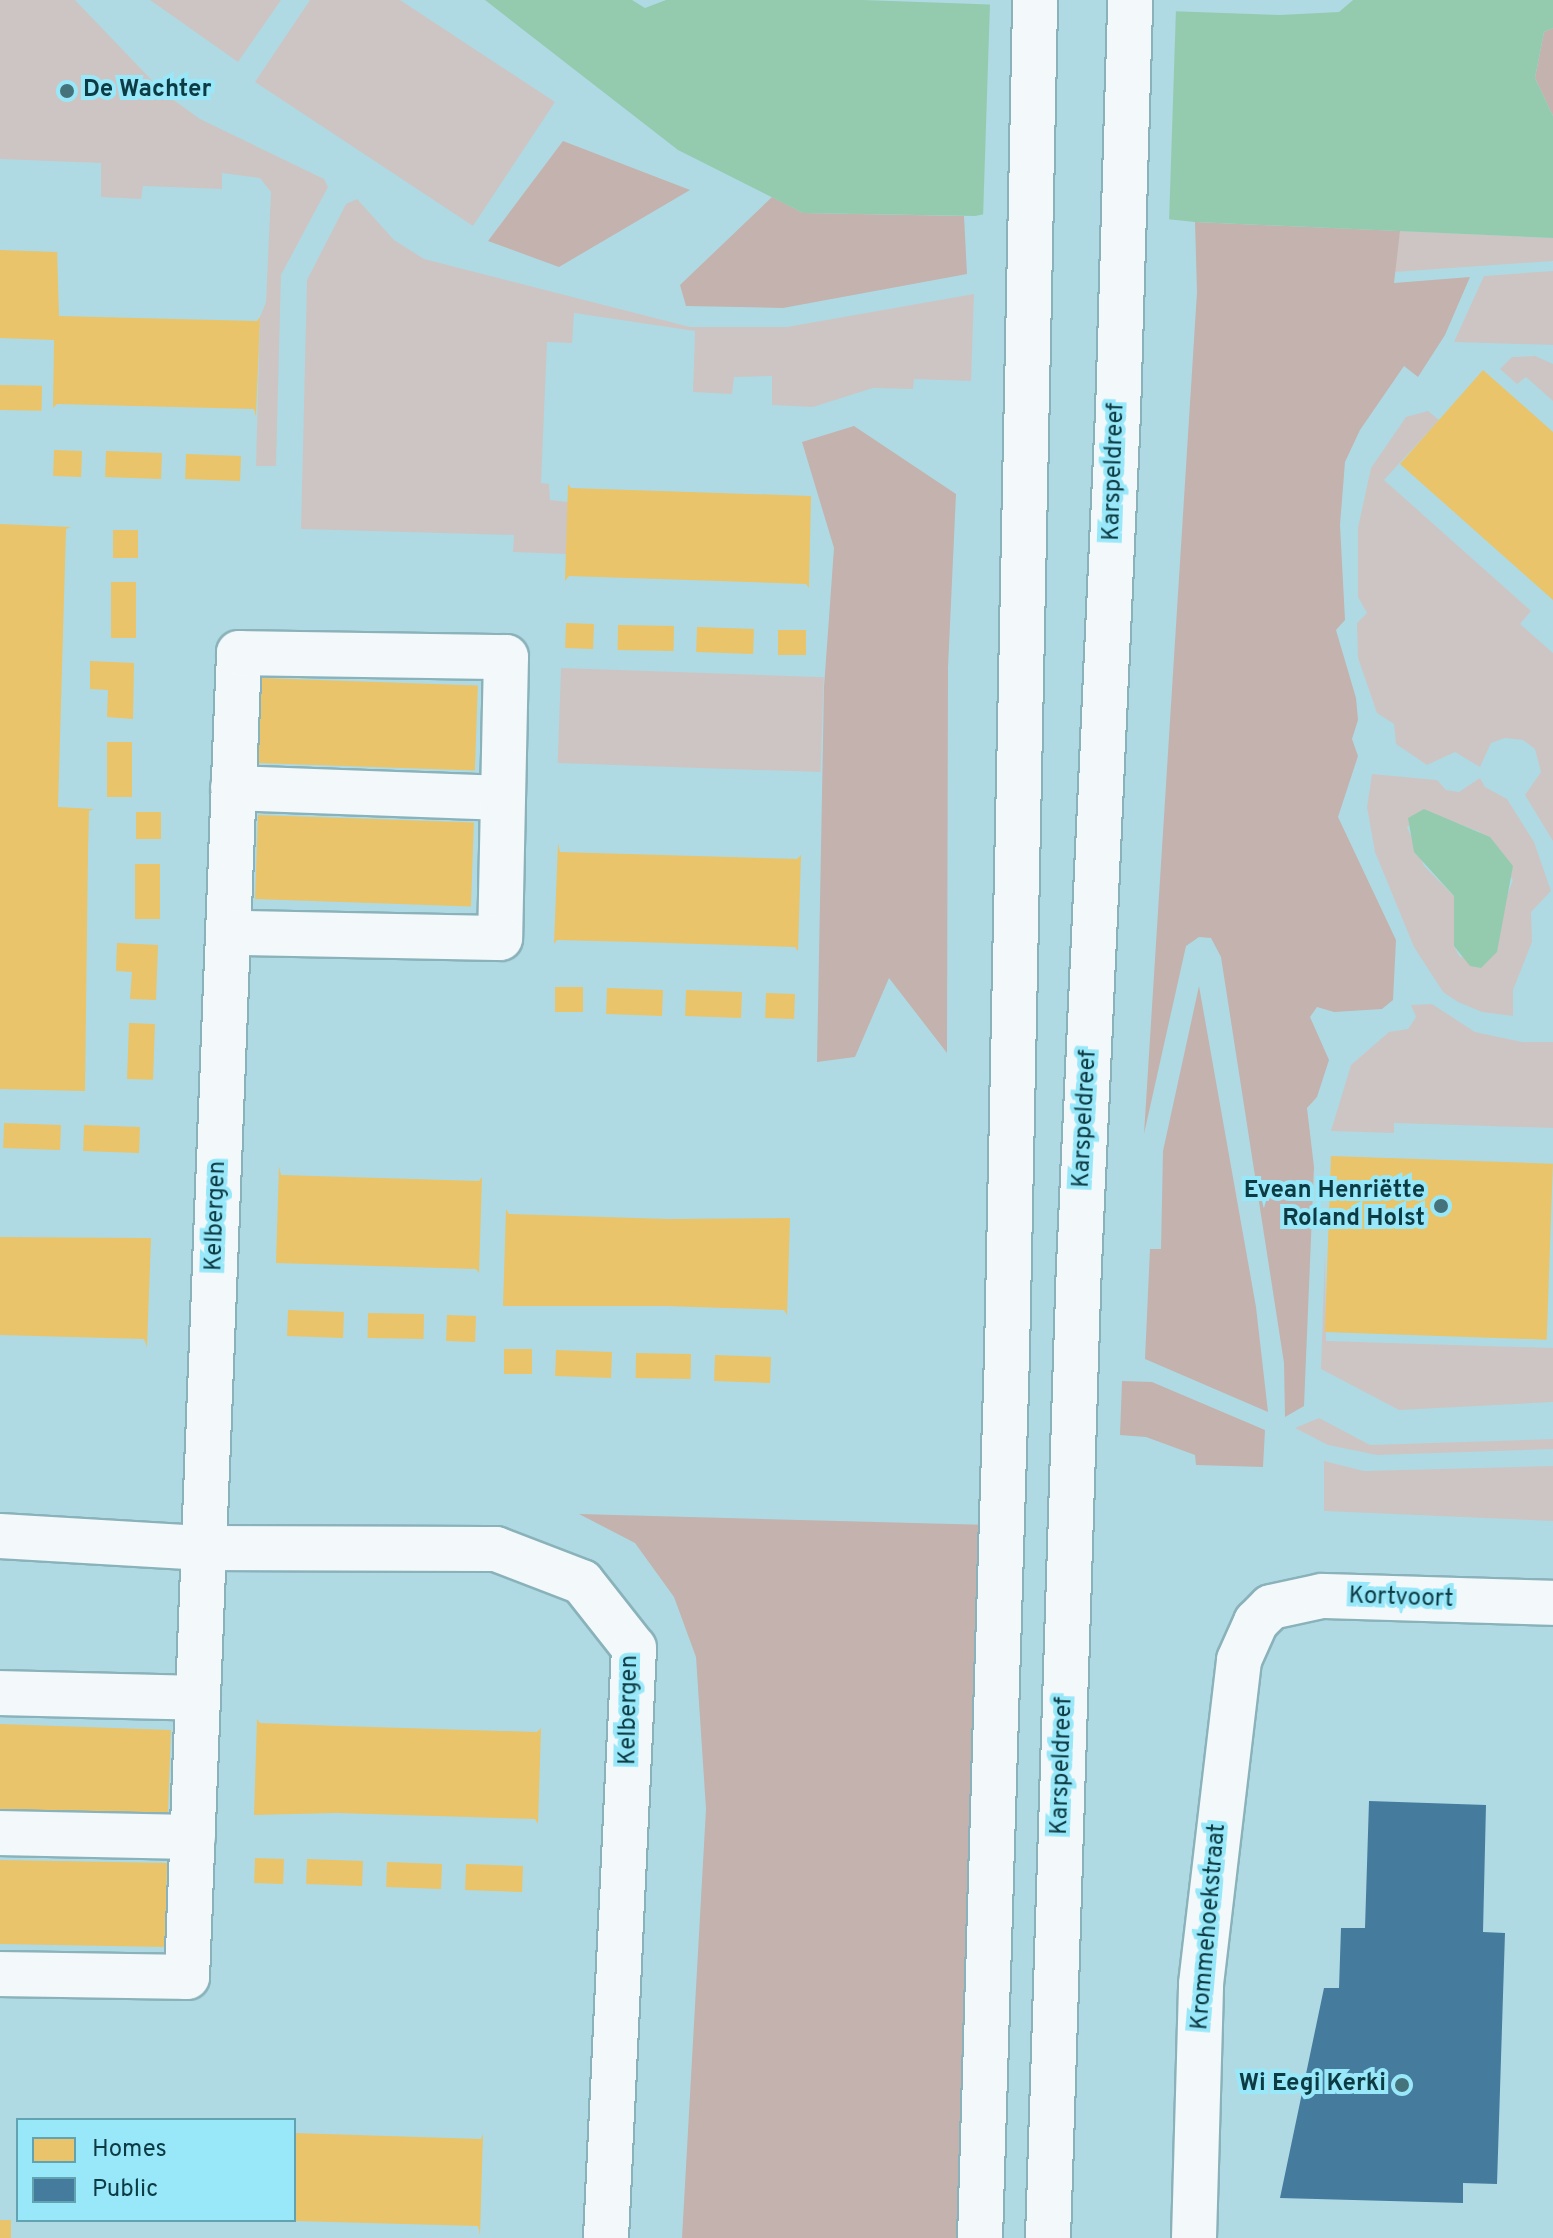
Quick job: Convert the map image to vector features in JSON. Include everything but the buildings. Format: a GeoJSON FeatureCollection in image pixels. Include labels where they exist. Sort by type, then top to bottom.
{"type":"FeatureCollection","features":[{"type":"Feature","properties":{"kind":"street"},"geometry":{"type":"LineString","coordinates":[[980,2238],[1007,1353],[1035,0]]}},
{"type":"Feature","properties":{"kind":"street","name":"Karspeldreef"},"geometry":{"type":"LineString","coordinates":[[1048,2238],[1079,1265],[1118,413],[1130,0]]}},
{"type":"Feature","properties":{"kind":"street","name":"Kelbergen"},"geometry":{"type":"LineString","coordinates":[[0,1974],[187,1977],[205,1548],[233,788],[239,653],[506,657],[500,938],[228,933]]}},
{"type":"Feature","properties":{"kind":"street"},"geometry":{"type":"LineString","coordinates":[[233,788],[503,798]]}},
{"type":"Feature","properties":{"kind":"street","name":"Kelbergen"},"geometry":{"type":"LineString","coordinates":[[0,1536],[205,1548],[496,1549],[582,1582],[634,1648],[606,2238]]}},
{"type":"Feature","properties":{"kind":"street","name":"Kortvoort"},"geometry":{"type":"LineString","coordinates":[[1256,1622],[1271,1607],[1322,1596],[1553,1603]]}},
{"type":"Feature","properties":{"kind":"street","name":"Krommehoekstraat"},"geometry":{"type":"LineString","coordinates":[[1194,2238],[1201,1984],[1239,1660],[1256,1622]]}},
{"type":"Feature","properties":{"kind":"street"},"geometry":{"type":"LineString","coordinates":[[0,1693],[198,1698]]}},
{"type":"Feature","properties":{"kind":"street"},"geometry":{"type":"LineString","coordinates":[[0,1833],[193,1837]]}},
{"type":"Feature","properties":{"kind":"shaded area"},"geometry":{"type":"Polygon","coordinates":[[[0,0],[75,0],[165,94],[200,119],[324,179],[328,187],[281,275],[276,466],[256,466],[260,317],[266,302],[271,192],[260,178],[222,173],[222,189],[143,186],[141,199],[101,197],[101,163],[0,159],[0,0]]]}},
{"type":"Feature","properties":{"kind":"shaded area"},"geometry":{"type":"Polygon","coordinates":[[[150,0],[281,0],[238,62],[150,0]]]}},
{"type":"Feature","properties":{"kind":"shaded area"},"geometry":{"type":"Polygon","coordinates":[[[310,0],[400,0],[555,102],[473,226],[255,82],[310,0]]]}},
{"type":"Feature","properties":{"kind":"shaded area"},"geometry":{"type":"Polygon","coordinates":[[[485,0],[632,0],[645,8],[666,0],[863,0],[1280,15],[1339,12],[1353,0],[1553,0],[1553,28],[1544,32],[1535,78],[1553,116],[1553,238],[1195,222],[1030,205],[975,216],[803,213],[678,150],[485,0]]]}},
{"type":"Feature","properties":{"kind":"shaded area"},"geometry":{"type":"Polygon","coordinates":[[[1553,28],[1553,116],[1535,78],[1544,32],[1553,28]]]}},
{"type":"Feature","properties":{"kind":"shaded area"},"geometry":{"type":"Polygon","coordinates":[[[563,141],[690,190],[559,267],[488,241],[563,141]]]}},
{"type":"Feature","properties":{"kind":"shaded area"},"geometry":{"type":"Polygon","coordinates":[[[772,197],[803,213],[964,216],[967,274],[783,308],[686,306],[680,285],[772,197]]]}},
{"type":"Feature","properties":{"kind":"shaded area"},"geometry":{"type":"Polygon","coordinates":[[[357,199],[394,240],[424,259],[690,327],[787,327],[974,294],[971,381],[914,379],[913,389],[873,388],[813,407],[772,405],[772,376],[734,377],[732,394],[693,392],[695,331],[574,313],[572,343],[547,342],[541,483],[549,484],[550,500],[568,502],[566,554],[513,552],[514,535],[301,529],[307,280],[346,204],[357,199]]]}},
{"type":"Feature","properties":{"kind":"shaded area"},"geometry":{"type":"Polygon","coordinates":[[[1195,222],[1400,231],[1394,283],[1470,277],[1445,335],[1418,377],[1404,366],[1360,430],[1345,462],[1340,525],[1345,620],[1336,630],[1356,698],[1358,720],[1352,739],[1358,756],[1338,817],[1396,940],[1393,1000],[1382,1009],[1334,1012],[1317,1007],[1310,1017],[1329,1060],[1317,1097],[1307,1108],[1314,1167],[1304,1406],[1285,1417],[1284,1363],[1221,957],[1211,938],[1199,937],[1186,946],[1144,1134],[1197,292],[1195,222]]]}},
{"type":"Feature","properties":{"kind":"shaded area"},"geometry":{"type":"Polygon","coordinates":[[[1400,231],[1553,238],[1553,261],[1394,272],[1400,231]]]}},
{"type":"Feature","properties":{"kind":"shaded area"},"geometry":{"type":"Polygon","coordinates":[[[1553,271],[1553,345],[1454,342],[1484,276],[1553,271]]]}},
{"type":"Feature","properties":{"kind":"shaded area"},"geometry":{"type":"Polygon","coordinates":[[[1535,356],[1553,364],[1553,401],[1526,377],[1517,384],[1500,369],[1512,357],[1535,356]]]}},
{"type":"Feature","properties":{"kind":"shaded area"},"geometry":{"type":"Polygon","coordinates":[[[1428,411],[1439,420],[1384,480],[1531,611],[1520,624],[1553,653],[1553,841],[1525,795],[1541,772],[1535,749],[1523,740],[1505,738],[1491,743],[1480,767],[1455,752],[1427,765],[1396,744],[1394,724],[1377,713],[1358,658],[1357,623],[1367,613],[1358,597],[1358,528],[1371,468],[1406,417],[1428,411]]]}},
{"type":"Feature","properties":{"kind":"shaded area"},"geometry":{"type":"Polygon","coordinates":[[[854,426],[956,494],[948,668],[947,1053],[889,978],[855,1057],[817,1062],[824,687],[834,548],[802,442],[854,426]]]}},
{"type":"Feature","properties":{"kind":"shaded area"},"geometry":{"type":"Polygon","coordinates":[[[561,668],[824,677],[821,772],[558,763],[561,668]]]}},
{"type":"Feature","properties":{"kind":"shaded area"},"geometry":{"type":"Polygon","coordinates":[[[1372,774],[1437,780],[1446,790],[1459,792],[1480,778],[1485,787],[1507,799],[1534,842],[1551,891],[1531,912],[1532,942],[1513,990],[1513,1016],[1482,1012],[1443,992],[1414,947],[1375,852],[1367,807],[1372,774]],[[1433,814],[1407,827],[1424,866],[1454,896],[1454,946],[1460,957],[1497,952],[1501,912],[1513,880],[1480,832],[1433,814]]]}},
{"type":"Feature","properties":{"kind":"shaded area"},"geometry":{"type":"Polygon","coordinates":[[[1424,809],[1490,837],[1513,866],[1497,952],[1481,968],[1470,966],[1454,946],[1454,896],[1414,852],[1408,818],[1424,809]]]}},
{"type":"Feature","properties":{"kind":"shaded area"},"geometry":{"type":"Polygon","coordinates":[[[1199,986],[1256,1307],[1268,1412],[1145,1359],[1150,1249],[1161,1249],[1163,1151],[1199,986]]]}},
{"type":"Feature","properties":{"kind":"shaded area"},"geometry":{"type":"Polygon","coordinates":[[[1432,1004],[1475,1032],[1522,1042],[1553,1042],[1553,1128],[1394,1123],[1394,1133],[1331,1131],[1351,1065],[1389,1032],[1408,1029],[1416,1017],[1411,1005],[1432,1004]]]}},
{"type":"Feature","properties":{"kind":"shaded area"},"geometry":{"type":"Polygon","coordinates":[[[1325,1250],[1326,1341],[1553,1348],[1553,1402],[1399,1410],[1321,1369],[1325,1250]]]}},
{"type":"Feature","properties":{"kind":"shaded area"},"geometry":{"type":"Polygon","coordinates":[[[1122,1381],[1152,1382],[1265,1430],[1263,1467],[1196,1465],[1195,1455],[1146,1437],[1120,1435],[1122,1381]]]}},
{"type":"Feature","properties":{"kind":"shaded area"},"geometry":{"type":"Polygon","coordinates":[[[1319,1418],[1370,1445],[1553,1439],[1553,1449],[1377,1455],[1328,1445],[1295,1428],[1319,1418]]]}},
{"type":"Feature","properties":{"kind":"shaded area"},"geometry":{"type":"Polygon","coordinates":[[[1324,1461],[1364,1471],[1553,1466],[1553,1521],[1324,1511],[1324,1461]]]}},
{"type":"Feature","properties":{"kind":"shaded area"},"geometry":{"type":"Polygon","coordinates":[[[579,1514],[991,1525],[986,1699],[956,2238],[682,2238],[706,1809],[696,1657],[674,1597],[635,1543],[579,1514]]]}},
{"type":"Feature","properties":{"kind":"pier"},"geometry":{"type":"Polygon","coordinates":[[[990,3],[1176,8],[1169,223],[1030,209],[983,218],[990,3]]]}},
{"type":"Feature","properties":{"kind":"place","name":"De Wachter"},"geometry":{"type":"Point","coordinates":[67,91]}},
{"type":"Feature","properties":{"kind":"place","name":"Evean Henriëtte Roland Holst"},"geometry":{"type":"Point","coordinates":[1441,1206]}},
{"type":"Feature","properties":{"kind":"place","name":"Wi Eegi Kerki"},"geometry":{"type":"Point","coordinates":[1402,2085]}}]}
